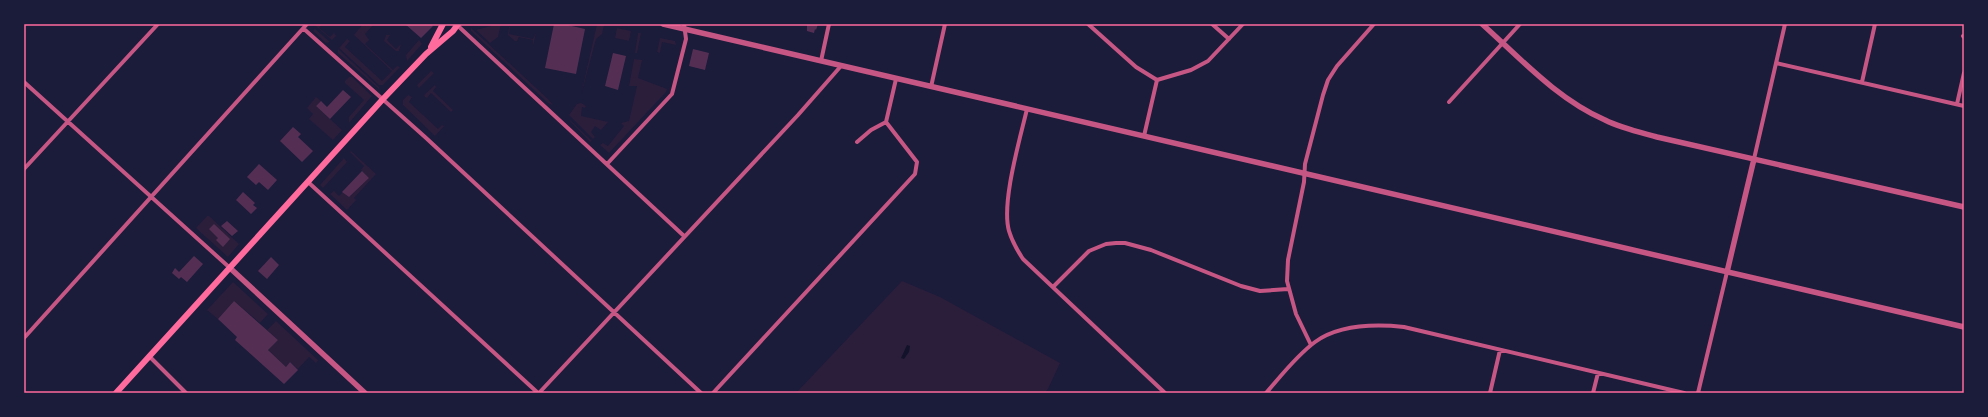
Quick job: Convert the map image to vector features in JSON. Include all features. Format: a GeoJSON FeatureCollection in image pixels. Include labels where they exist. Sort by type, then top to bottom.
{"type":"FeatureCollection","features":[{"type":"Feature","properties":{"kind":"main road"},"geometry":{"type":"LineString","coordinates":[[426,54],[443,24]]}},
{"type":"Feature","properties":{"kind":"main road"},"geometry":{"type":"LineString","coordinates":[[116,393],[383,99],[426,54],[450,35],[457,25]]}},
{"type":"Feature","properties":{"kind":"street"},"geometry":{"type":"LineString","coordinates":[[24,169],[158,24]]}},
{"type":"Feature","properties":{"kind":"street"},"geometry":{"type":"LineString","coordinates":[[24,338],[307,24]]}},
{"type":"Feature","properties":{"kind":"street"},"geometry":{"type":"LineString","coordinates":[[662,24],[684,27],[896,79],[1964,327]]}},
{"type":"Feature","properties":{"kind":"street"},"geometry":{"type":"LineString","coordinates":[[821,61],[829,24]]}},
{"type":"Feature","properties":{"kind":"street"},"geometry":{"type":"LineString","coordinates":[[931,87],[945,24]]}},
{"type":"Feature","properties":{"kind":"street"},"geometry":{"type":"LineString","coordinates":[[1088,24],[1136,67],[1157,80],[1200,66],[1214,56],[1243,24]]}},
{"type":"Feature","properties":{"kind":"street"},"geometry":{"type":"LineString","coordinates":[[1212,24],[1229,39]]}},
{"type":"Feature","properties":{"kind":"street"},"geometry":{"type":"LineString","coordinates":[[1311,345],[1296,314],[1288,289],[1287,265],[1305,164],[1322,95],[1328,80],[1337,66],[1374,24]]}},
{"type":"Feature","properties":{"kind":"street"},"geometry":{"type":"LineString","coordinates":[[1482,24],[1547,83],[1572,102],[1604,120],[1650,135],[1964,208]]}},
{"type":"Feature","properties":{"kind":"street"},"geometry":{"type":"LineString","coordinates":[[1449,102],[1520,24]]}},
{"type":"Feature","properties":{"kind":"street"},"geometry":{"type":"LineString","coordinates":[[1698,393],[1728,272],[1785,24]]}},
{"type":"Feature","properties":{"kind":"street"},"geometry":{"type":"LineString","coordinates":[[1862,82],[1875,24]]}},
{"type":"Feature","properties":{"kind":"street"},"geometry":{"type":"LineString","coordinates":[[457,25],[684,236]]}},
{"type":"Feature","properties":{"kind":"street"},"geometry":{"type":"LineString","coordinates":[[607,164],[672,94],[686,39],[684,27]]}},
{"type":"Feature","properties":{"kind":"street"},"geometry":{"type":"LineString","coordinates":[[304,29],[383,99],[701,393]]}},
{"type":"Feature","properties":{"kind":"street"},"geometry":{"type":"LineString","coordinates":[[1776,63],[1964,106]]}},
{"type":"Feature","properties":{"kind":"street"},"geometry":{"type":"LineString","coordinates":[[308,182],[538,393],[798,115],[841,66]]}},
{"type":"Feature","properties":{"kind":"street"},"geometry":{"type":"LineString","coordinates":[[1957,104],[1964,73]]}},
{"type":"Feature","properties":{"kind":"street"},"geometry":{"type":"LineString","coordinates":[[857,142],[871,130],[886,122],[896,79]]}},
{"type":"Feature","properties":{"kind":"street"},"geometry":{"type":"LineString","coordinates":[[1144,136],[1157,80]]}},
{"type":"Feature","properties":{"kind":"street"},"geometry":{"type":"LineString","coordinates":[[24,82],[230,268],[365,393]]}},
{"type":"Feature","properties":{"kind":"street"},"geometry":{"type":"LineString","coordinates":[[1027,109],[1006,208],[1008,226],[1013,243],[1024,259],[1165,393]]}},
{"type":"Feature","properties":{"kind":"street"},"geometry":{"type":"LineString","coordinates":[[713,393],[915,174],[915,158],[886,122]]}},
{"type":"Feature","properties":{"kind":"street"},"geometry":{"type":"LineString","coordinates":[[1053,287],[1089,251],[1106,244],[1116,243],[1130,244],[1151,250],[1241,286],[1260,291],[1288,289]]}},
{"type":"Feature","properties":{"kind":"street"},"geometry":{"type":"LineString","coordinates":[[1266,393],[1311,345],[1322,337],[1349,328],[1377,325],[1404,327],[1684,393]]}},
{"type":"Feature","properties":{"kind":"street"},"geometry":{"type":"LineString","coordinates":[[1490,393],[1500,350]]}},
{"type":"Feature","properties":{"kind":"street"},"geometry":{"type":"LineString","coordinates":[[149,356],[186,393]]}},
{"type":"Feature","properties":{"kind":"street"},"geometry":{"type":"LineString","coordinates":[[1593,393],[1598,373]]}},
{"type":"Feature","properties":{"kind":"shaded area"},"geometry":{"type":"Polygon","coordinates":[[[316,24],[322,24],[319,28],[330,37],[334,33],[336,36],[332,40],[316,26],[316,24]]]}},
{"type":"Feature","properties":{"kind":"shaded area"},"geometry":{"type":"Polygon","coordinates":[[[363,24],[374,24],[365,34],[369,40],[365,44],[393,70],[397,66],[400,67],[383,85],[379,85],[339,48],[347,39],[350,41],[345,47],[382,81],[392,71],[354,35],[363,24]]]}},
{"type":"Feature","properties":{"kind":"shaded area"},"geometry":{"type":"Polygon","coordinates":[[[493,24],[501,24],[498,37],[490,43],[476,30],[491,26],[493,24]]]}},
{"type":"Feature","properties":{"kind":"shaded area"},"geometry":{"type":"Polygon","coordinates":[[[597,24],[604,25],[602,34],[596,39],[581,95],[597,24]]]}},
{"type":"Feature","properties":{"kind":"shaded area"},"geometry":{"type":"Polygon","coordinates":[[[509,27],[509,34],[533,39],[536,33],[533,46],[533,40],[519,37],[517,41],[515,41],[508,35],[509,27]]]}},
{"type":"Feature","properties":{"kind":"shaded area"},"geometry":{"type":"Polygon","coordinates":[[[471,28],[553,105],[548,103],[471,31],[471,28]]]}},
{"type":"Feature","properties":{"kind":"shaded area"},"geometry":{"type":"Polygon","coordinates":[[[617,28],[631,31],[629,41],[615,38],[617,28]]]}},
{"type":"Feature","properties":{"kind":"shaded area"},"geometry":{"type":"Polygon","coordinates":[[[315,29],[330,42],[326,43],[313,31],[315,29]]]}},
{"type":"Feature","properties":{"kind":"shaded area"},"geometry":{"type":"Polygon","coordinates":[[[638,33],[641,33],[637,53],[635,53],[638,33]]]}},
{"type":"Feature","properties":{"kind":"shaded area"},"geometry":{"type":"Polygon","coordinates":[[[386,35],[390,35],[387,40],[396,49],[401,44],[399,51],[396,51],[384,41],[386,35]]]}},
{"type":"Feature","properties":{"kind":"shaded area"},"geometry":{"type":"Polygon","coordinates":[[[660,38],[675,41],[676,45],[662,42],[660,53],[657,52],[660,38]]]}},
{"type":"Feature","properties":{"kind":"shaded area"},"geometry":{"type":"Polygon","coordinates":[[[419,40],[422,44],[407,61],[406,55],[419,40]]]}},
{"type":"Feature","properties":{"kind":"shaded area"},"geometry":{"type":"Polygon","coordinates":[[[338,49],[379,87],[379,89],[338,53],[338,49]]]}},
{"type":"Feature","properties":{"kind":"shaded area"},"geometry":{"type":"Polygon","coordinates":[[[634,59],[642,60],[638,78],[667,89],[666,92],[609,153],[600,145],[603,143],[608,146],[624,126],[621,123],[629,121],[637,86],[629,86],[634,59]]]}},
{"type":"Feature","properties":{"kind":"shaded area"},"geometry":{"type":"Polygon","coordinates":[[[431,71],[434,73],[419,88],[417,85],[431,71]]]}},
{"type":"Feature","properties":{"kind":"shaded area"},"geometry":{"type":"Polygon","coordinates":[[[349,77],[352,77],[372,96],[349,123],[349,117],[364,100],[345,83],[349,77]]]}},
{"type":"Feature","properties":{"kind":"shaded area"},"geometry":{"type":"Polygon","coordinates":[[[435,85],[436,87],[433,91],[453,110],[451,112],[431,93],[427,98],[425,97],[424,95],[435,85]]]}},
{"type":"Feature","properties":{"kind":"shaded area"},"geometry":{"type":"Polygon","coordinates":[[[408,95],[412,97],[409,102],[438,129],[442,125],[444,126],[435,136],[403,105],[403,100],[408,95]]]}},
{"type":"Feature","properties":{"kind":"shaded area"},"geometry":{"type":"Polygon","coordinates":[[[316,97],[321,101],[316,106],[342,130],[333,140],[309,119],[313,114],[307,108],[316,97]]]}},
{"type":"Feature","properties":{"kind":"shaded area"},"geometry":{"type":"Polygon","coordinates":[[[581,103],[586,106],[585,108],[582,107],[581,116],[608,122],[601,130],[595,126],[591,132],[595,137],[593,139],[569,115],[577,104],[581,103]]]}},
{"type":"Feature","properties":{"kind":"shaded area"},"geometry":{"type":"Polygon","coordinates":[[[570,120],[592,141],[590,142],[570,120]]]}},
{"type":"Feature","properties":{"kind":"shaded area"},"geometry":{"type":"Polygon","coordinates":[[[351,151],[376,174],[354,198],[356,200],[347,210],[330,194],[334,191],[339,196],[343,192],[349,197],[369,178],[361,170],[364,166],[350,152],[351,151]]]}},
{"type":"Feature","properties":{"kind":"shaded area"},"geometry":{"type":"Polygon","coordinates":[[[344,158],[347,162],[323,188],[320,185],[344,158]]]}},
{"type":"Feature","properties":{"kind":"shaded area"},"geometry":{"type":"Polygon","coordinates":[[[208,215],[239,244],[228,257],[196,228],[208,215]]]}},
{"type":"Feature","properties":{"kind":"shaded area"},"geometry":{"type":"Polygon","coordinates":[[[902,281],[940,297],[1060,363],[1048,389],[1044,393],[796,393],[902,281]]]}},
{"type":"Feature","properties":{"kind":"shaded area"},"geometry":{"type":"Polygon","coordinates":[[[233,282],[268,314],[260,323],[234,301],[218,319],[207,310],[233,282]]]}},
{"type":"Feature","properties":{"kind":"shaded area"},"geometry":{"type":"Polygon","coordinates":[[[276,321],[318,360],[316,363],[309,357],[298,369],[290,362],[286,367],[268,350],[278,340],[267,330],[276,321]]]}},
{"type":"Feature","properties":{"kind":"shaded area"},"geometry":{"type":"Polygon","coordinates":[[[907,345],[910,346],[909,352],[904,359],[901,358],[907,345]]]}},
{"type":"Feature","properties":{"kind":"building"},"geometry":{"type":"Polygon","coordinates":[[[405,24],[431,24],[433,26],[421,38],[405,24]]]}},
{"type":"Feature","properties":{"kind":"building"},"geometry":{"type":"Polygon","coordinates":[[[554,24],[563,24],[585,29],[576,74],[545,68],[554,24]]]}},
{"type":"Feature","properties":{"kind":"building"},"geometry":{"type":"Polygon","coordinates":[[[807,24],[818,24],[814,33],[807,31],[807,24]]]}},
{"type":"Feature","properties":{"kind":"building"},"geometry":{"type":"Polygon","coordinates":[[[693,49],[709,53],[705,70],[689,66],[693,49]]]}},
{"type":"Feature","properties":{"kind":"building"},"geometry":{"type":"Polygon","coordinates":[[[613,53],[626,56],[618,90],[605,86],[613,53]]]}},
{"type":"Feature","properties":{"kind":"building"},"geometry":{"type":"Polygon","coordinates":[[[343,90],[351,97],[330,119],[316,106],[321,101],[327,107],[343,90]]]}},
{"type":"Feature","properties":{"kind":"building"},"geometry":{"type":"Polygon","coordinates":[[[293,127],[301,134],[298,137],[313,151],[302,162],[280,141],[293,127]]]}},
{"type":"Feature","properties":{"kind":"building"},"geometry":{"type":"Polygon","coordinates":[[[259,164],[277,180],[268,190],[259,182],[256,185],[247,177],[259,164]]]}},
{"type":"Feature","properties":{"kind":"building"},"geometry":{"type":"Polygon","coordinates":[[[362,171],[369,178],[349,197],[342,192],[362,171]]]}},
{"type":"Feature","properties":{"kind":"building"},"geometry":{"type":"Polygon","coordinates":[[[243,192],[255,203],[253,205],[257,208],[251,214],[236,200],[243,192]]]}},
{"type":"Feature","properties":{"kind":"building"},"geometry":{"type":"Polygon","coordinates":[[[227,221],[238,231],[232,236],[221,226],[227,221]]]}},
{"type":"Feature","properties":{"kind":"building"},"geometry":{"type":"Polygon","coordinates":[[[214,224],[230,239],[223,247],[216,240],[218,238],[209,229],[214,224]]]}},
{"type":"Feature","properties":{"kind":"building"},"geometry":{"type":"Polygon","coordinates":[[[194,256],[203,264],[187,282],[181,277],[179,279],[172,273],[175,268],[179,272],[194,256]]]}},
{"type":"Feature","properties":{"kind":"building"},"geometry":{"type":"Polygon","coordinates":[[[271,257],[279,265],[267,279],[258,271],[271,257]]]}},
{"type":"Feature","properties":{"kind":"building"},"geometry":{"type":"Polygon","coordinates":[[[234,301],[278,340],[268,350],[286,367],[290,362],[298,370],[284,384],[235,340],[237,337],[218,319],[234,301]]]}}]}
